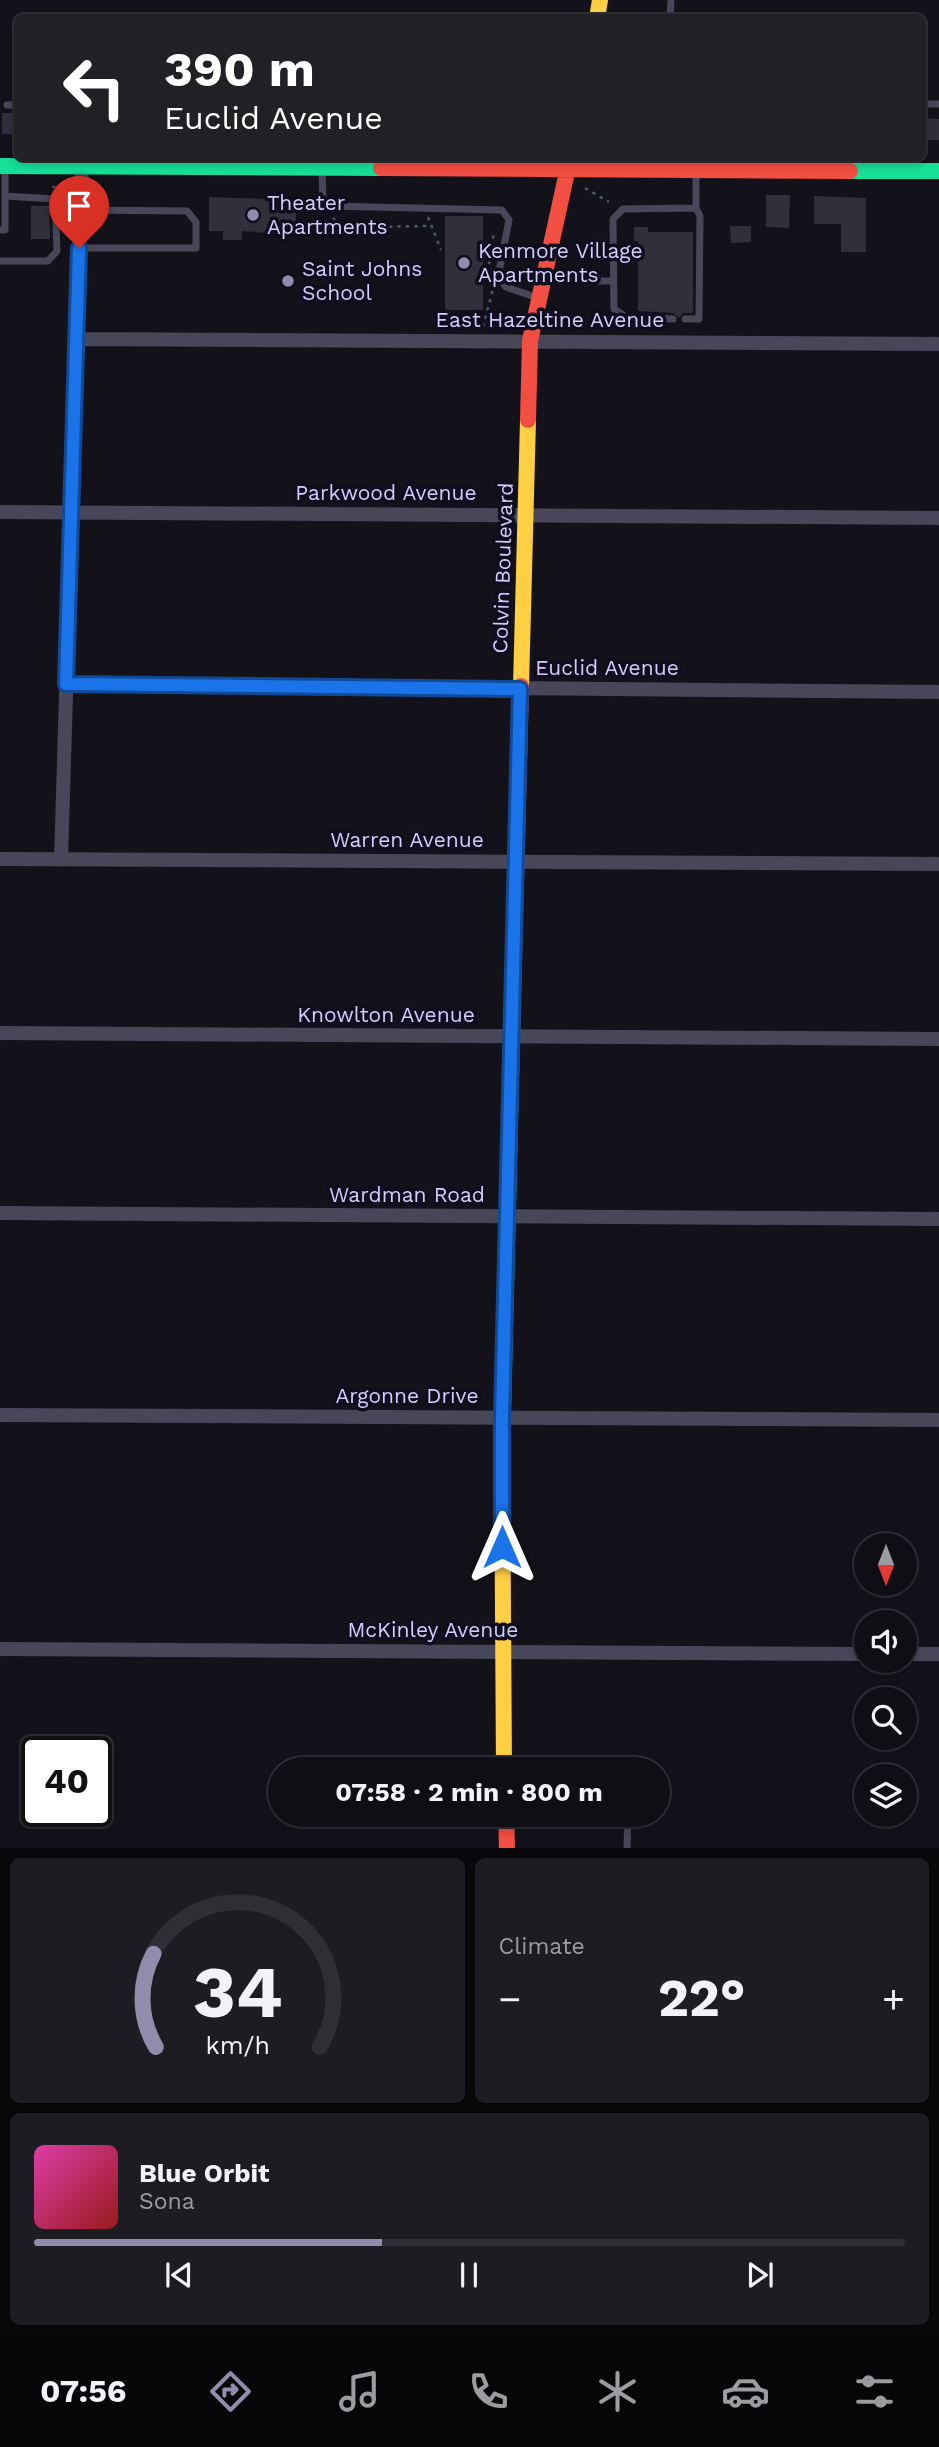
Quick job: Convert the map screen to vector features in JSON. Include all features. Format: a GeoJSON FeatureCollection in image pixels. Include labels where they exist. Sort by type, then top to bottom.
{"type":"FeatureCollection","features":[{"type":"Feature","properties":{"kind":"street"},"geometry":{"type":"LineString","coordinates":[[2,167],[146,162],[295,163],[322,169],[369,163],[569,163],[696,169],[874,164],[939,171]]}},
{"type":"Feature","properties":{"kind":"street","name":"Colvin Boulevard"},"geometry":{"type":"LineString","coordinates":[[505,1757],[501,1652],[502,1417],[530,341],[569,163]]}},
{"type":"Feature","properties":{"kind":"street"},"geometry":{"type":"LineString","coordinates":[[61,860],[80,209],[75,164]]}},
{"type":"Feature","properties":{"kind":"street","name":"East Hazeltine Avenue"},"geometry":{"type":"LineString","coordinates":[[76,339],[939,344]]}},
{"type":"Feature","properties":{"kind":"street","name":"Parkwood Avenue"},"geometry":{"type":"LineString","coordinates":[[0,512],[939,518]]}},
{"type":"Feature","properties":{"kind":"street","name":"Euclid Avenue"},"geometry":{"type":"LineString","coordinates":[[66,684],[939,692]]}},
{"type":"Feature","properties":{"kind":"street","name":"Warren Avenue"},"geometry":{"type":"LineString","coordinates":[[0,859],[939,864]]}},
{"type":"Feature","properties":{"kind":"street","name":"Knowlton Avenue"},"geometry":{"type":"LineString","coordinates":[[0,1033],[939,1039]]}},
{"type":"Feature","properties":{"kind":"street","name":"Wardman Road"},"geometry":{"type":"LineString","coordinates":[[0,1213],[939,1219]]}},
{"type":"Feature","properties":{"kind":"street","name":"Argonne Drive"},"geometry":{"type":"LineString","coordinates":[[0,1415],[939,1420]]}},
{"type":"Feature","properties":{"kind":"street","name":"McKinley Avenue"},"geometry":{"type":"LineString","coordinates":[[0,1649],[854,1654]]}},
{"type":"Feature","properties":{"kind":"street"},"geometry":{"type":"LineString","coordinates":[[917,1654],[939,1654]]}},
{"type":"Feature","properties":{"kind":"street"},"geometry":{"type":"LineString","coordinates":[[506,1827],[507,1848]]}},
{"type":"Feature","properties":{"kind":"lane"},"geometry":{"type":"LineString","coordinates":[[7,106],[14,106]]}},
{"type":"Feature","properties":{"kind":"lane"},"geometry":{"type":"LineString","coordinates":[[0,230],[5,230],[2,167]]}},
{"type":"Feature","properties":{"kind":"lane"},"geometry":{"type":"LineString","coordinates":[[322,169],[323,200],[328,206],[502,210],[509,220],[498,277],[506,287],[540,298]]}},
{"type":"Feature","properties":{"kind":"lane"},"geometry":{"type":"LineString","coordinates":[[685,319],[698,319],[700,216],[696,208],[696,169]]}},
{"type":"Feature","properties":{"kind":"lane"},"geometry":{"type":"LineString","coordinates":[[0,261],[48,261],[57,251],[55,199],[5,196]]}},
{"type":"Feature","properties":{"kind":"lane"},"geometry":{"type":"LineString","coordinates":[[673,319],[626,317],[614,309],[613,219],[619,209],[696,208]]}},
{"type":"Feature","properties":{"kind":"lane"},"geometry":{"type":"LineString","coordinates":[[79,248],[196,248],[196,222],[187,211],[80,209]]}},
{"type":"Feature","properties":{"kind":"lane"},"geometry":{"type":"LineString","coordinates":[[546,273],[587,281],[613,281]]}},
{"type":"Feature","properties":{"kind":"lane"},"geometry":{"type":"LineString","coordinates":[[627,1848],[628,1827]]}},
{"type":"Feature","properties":{"kind":"path"},"geometry":{"type":"LineString","coordinates":[[582,193],[585,188],[609,202]]}},
{"type":"Feature","properties":{"kind":"path"},"geometry":{"type":"LineString","coordinates":[[438,214],[427,214],[441,250]]}},
{"type":"Feature","properties":{"kind":"path"},"geometry":{"type":"LineString","coordinates":[[488,253],[496,225]]}},
{"type":"Feature","properties":{"kind":"path"},"geometry":{"type":"LineString","coordinates":[[342,227],[432,226]]}},
{"type":"Feature","properties":{"kind":"path"},"geometry":{"type":"LineString","coordinates":[[481,331],[494,286]]}},
{"type":"Feature","properties":{"kind":"building"},"geometry":{"type":"Polygon","coordinates":[[[2,113],[14,113],[14,134],[2,134],[2,113]]]}},
{"type":"Feature","properties":{"kind":"building"},"geometry":{"type":"Polygon","coordinates":[[[926,118],[939,119],[939,140],[926,140],[926,118]]]}},
{"type":"Feature","properties":{"kind":"building"},"geometry":{"type":"Polygon","coordinates":[[[766,195],[790,195],[789,228],[766,227],[766,195]]]}},
{"type":"Feature","properties":{"kind":"building"},"geometry":{"type":"Polygon","coordinates":[[[814,196],[866,198],[866,252],[841,252],[841,224],[814,224],[814,196]]]}},
{"type":"Feature","properties":{"kind":"building","name":"Theater Apartments"},"geometry":{"type":"Polygon","coordinates":[[[209,197],[296,200],[296,235],[242,231],[242,240],[223,240],[223,231],[209,231],[209,197]]]}},
{"type":"Feature","properties":{"kind":"building"},"geometry":{"type":"Polygon","coordinates":[[[31,206],[49,206],[50,239],[31,239],[31,206]]]}},
{"type":"Feature","properties":{"kind":"building","name":"Kenmore Village Apartments"},"geometry":{"type":"Polygon","coordinates":[[[445,216],[483,216],[483,310],[445,310],[445,216]]]}},
{"type":"Feature","properties":{"kind":"building"},"geometry":{"type":"Polygon","coordinates":[[[730,226],[751,226],[751,242],[731,243],[730,226]]]}},
{"type":"Feature","properties":{"kind":"building"},"geometry":{"type":"Polygon","coordinates":[[[634,227],[648,227],[648,232],[693,232],[693,313],[683,313],[679,318],[673,313],[638,311],[638,241],[634,241],[634,227]]]}},
{"type":"Feature","properties":{"kind":"traffic: fast"},"geometry":{"type":"LineString","coordinates":[[0,166],[381,168]]}},
{"type":"Feature","properties":{"kind":"traffic: fast"},"geometry":{"type":"LineString","coordinates":[[850,171],[939,171]]}},
{"type":"Feature","properties":{"kind":"traffic: fast"},"geometry":{"type":"LineString","coordinates":[[502,1454],[512,1037]]}},
{"type":"Feature","properties":{"kind":"traffic: slow"},"geometry":{"type":"LineString","coordinates":[[598,14],[600,0]]}},
{"type":"Feature","properties":{"kind":"traffic: slow"},"geometry":{"type":"LineString","coordinates":[[521,686],[528,420]]}},
{"type":"Feature","properties":{"kind":"traffic: slow"},"geometry":{"type":"LineString","coordinates":[[502,1454],[504,1757]]}},
{"type":"Feature","properties":{"kind":"traffic: jam"},"geometry":{"type":"LineString","coordinates":[[528,420],[530,341],[569,161]]}},
{"type":"Feature","properties":{"kind":"traffic: jam"},"geometry":{"type":"LineString","coordinates":[[381,168],[850,171]]}},
{"type":"Feature","properties":{"kind":"traffic: jam"},"geometry":{"type":"LineString","coordinates":[[512,1037],[521,686]]}},
{"type":"Feature","properties":{"kind":"traffic: jam"},"geometry":{"type":"LineString","coordinates":[[506,1827],[507,1848]]}},
{"type":"Feature","properties":{"kind":"place","name":"Theater Apartments"},"geometry":{"type":"Point","coordinates":[253,215]}},
{"type":"Feature","properties":{"kind":"place","name":"Kenmore Village Apartments"},"geometry":{"type":"Point","coordinates":[464,263]}},
{"type":"Feature","properties":{"kind":"place","name":"Saint Johns School"},"geometry":{"type":"Point","coordinates":[288,281]}},
{"type":"Feature","properties":{"kind":"route"},"geometry":{"type":"LineString","coordinates":[[79,248],[66,684],[520,689],[502,1417],[502,1547]]}}]}
